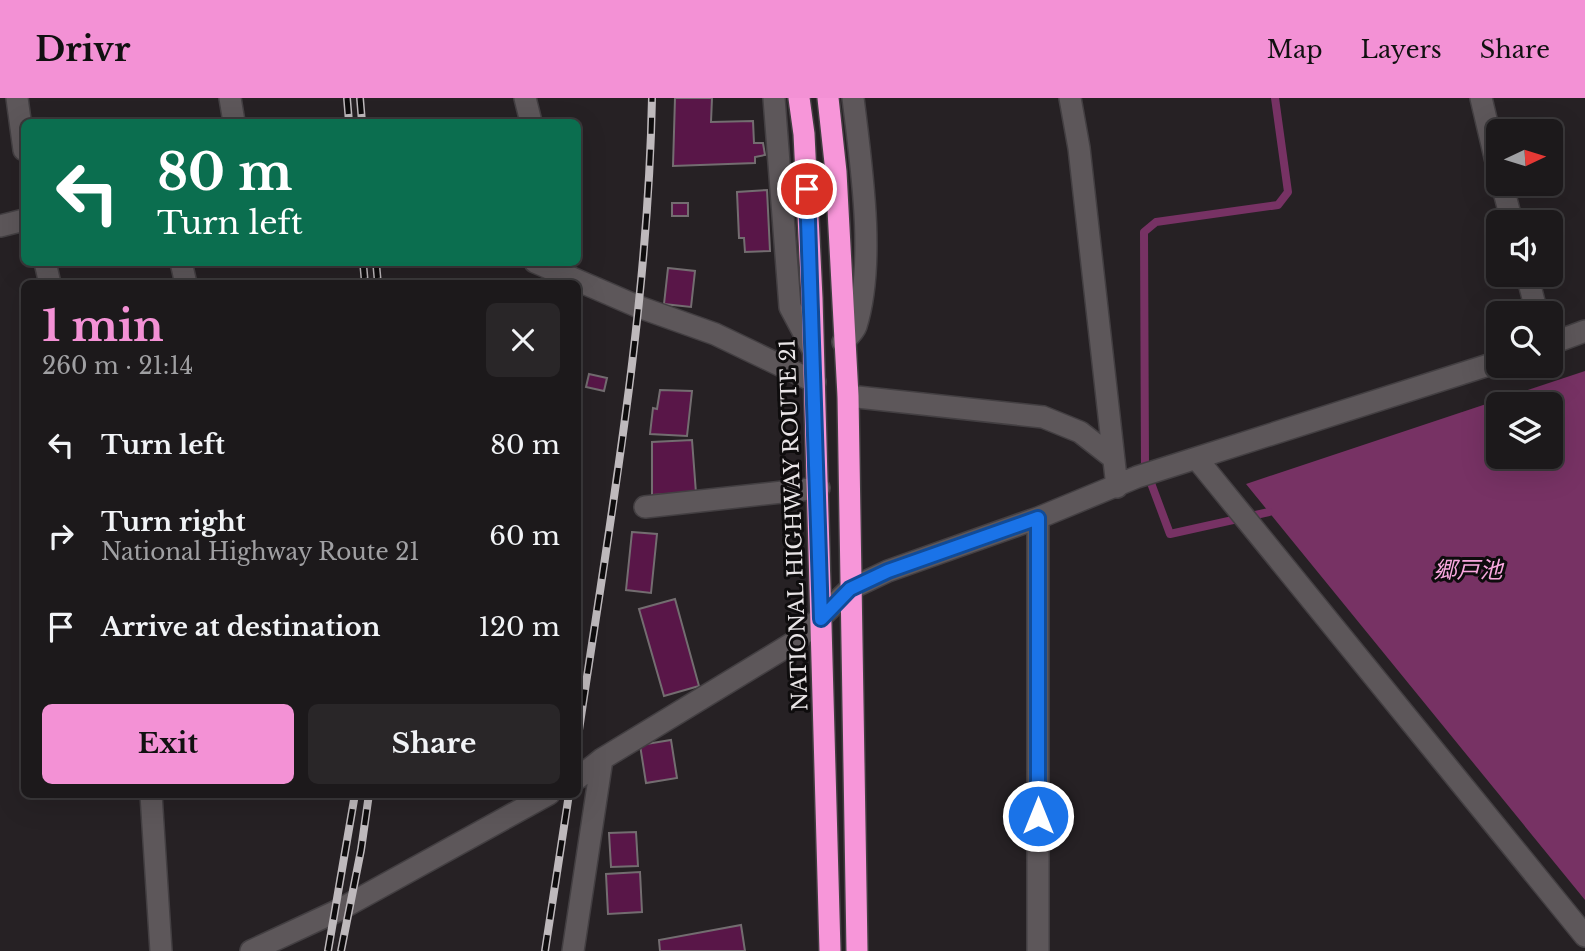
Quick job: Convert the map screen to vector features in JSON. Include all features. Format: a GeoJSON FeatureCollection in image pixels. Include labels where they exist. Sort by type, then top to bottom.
{"type":"FeatureCollection","features":[{"type":"Feature","properties":{"kind":"highway","name":"NATIONAL HIGHWAY ROUTE 21"},"geometry":{"type":"LineString","coordinates":[[799,98],[804,134],[813,298],[830,951]]}},
{"type":"Feature","properties":{"kind":"highway"},"geometry":{"type":"LineString","coordinates":[[828,98],[836,172],[841,307],[848,396],[857,951]]}},
{"type":"Feature","properties":{"kind":"street"},"geometry":{"type":"LineString","coordinates":[[17,98],[21,128]]}},
{"type":"Feature","properties":{"kind":"street"},"geometry":{"type":"LineString","coordinates":[[230,98],[234,119]]}},
{"type":"Feature","properties":{"kind":"street"},"geometry":{"type":"LineString","coordinates":[[525,98],[530,119]]}},
{"type":"Feature","properties":{"kind":"street"},"geometry":{"type":"LineString","coordinates":[[774,98],[789,307],[813,350]]}},
{"type":"Feature","properties":{"kind":"street"},"geometry":{"type":"LineString","coordinates":[[843,342],[856,328],[865,272],[862,167],[853,98]]}},
{"type":"Feature","properties":{"kind":"street"},"geometry":{"type":"LineString","coordinates":[[1070,98],[1079,148],[1117,487]]}},
{"type":"Feature","properties":{"kind":"street"},"geometry":{"type":"LineString","coordinates":[[1480,98],[1486,122]]}},
{"type":"Feature","properties":{"kind":"street"},"geometry":{"type":"LineString","coordinates":[[0,226],[21,221]]}},
{"type":"Feature","properties":{"kind":"street"},"geometry":{"type":"LineString","coordinates":[[556,268],[715,334],[815,382]]}},
{"type":"Feature","properties":{"kind":"street"},"geometry":{"type":"LineString","coordinates":[[1563,339],[1585,331]]}},
{"type":"Feature","properties":{"kind":"street"},"geometry":{"type":"LineString","coordinates":[[581,776],[602,759],[796,641],[850,589],[888,571],[1038,518],[1137,477],[1486,366]]}},
{"type":"Feature","properties":{"kind":"street"},"geometry":{"type":"LineString","coordinates":[[848,396],[1042,417],[1080,432],[1112,457]]}},
{"type":"Feature","properties":{"kind":"street"},"geometry":{"type":"LineString","coordinates":[[1197,460],[1585,936]]}},
{"type":"Feature","properties":{"kind":"street"},"geometry":{"type":"LineString","coordinates":[[645,507],[819,488]]}},
{"type":"Feature","properties":{"kind":"street"},"geometry":{"type":"LineString","coordinates":[[1038,518],[1038,951]]}},
{"type":"Feature","properties":{"kind":"street"},"geometry":{"type":"LineString","coordinates":[[573,951],[602,759]]}},
{"type":"Feature","properties":{"kind":"street"},"geometry":{"type":"LineString","coordinates":[[151,798],[161,951]]}},
{"type":"Feature","properties":{"kind":"street"},"geometry":{"type":"LineString","coordinates":[[251,951],[337,911],[542,798]]}},
{"type":"Feature","properties":{"kind":"water","name":"郷戸池"},"geometry":{"type":"Polygon","coordinates":[[[1585,371],[1585,900],[1246,484],[1486,404],[1486,469],[1563,469],[1563,392],[1522,392],[1585,371]]]}},
{"type":"Feature","properties":{"kind":"building"},"geometry":{"type":"Polygon","coordinates":[[[675,98],[712,98],[711,122],[753,121],[754,143],[763,143],[765,155],[755,157],[755,163],[673,166],[675,98]]]}},
{"type":"Feature","properties":{"kind":"building"},"geometry":{"type":"Polygon","coordinates":[[[767,190],[770,251],[745,252],[744,238],[739,238],[737,192],[767,190]]]}},
{"type":"Feature","properties":{"kind":"building"},"geometry":{"type":"Polygon","coordinates":[[[672,203],[688,203],[688,216],[672,216],[672,203]]]}},
{"type":"Feature","properties":{"kind":"building"},"geometry":{"type":"Polygon","coordinates":[[[668,268],[695,271],[691,307],[664,304],[668,268]]]}},
{"type":"Feature","properties":{"kind":"building"},"geometry":{"type":"Polygon","coordinates":[[[589,374],[607,378],[604,391],[586,387],[589,374]]]}},
{"type":"Feature","properties":{"kind":"building"},"geometry":{"type":"Polygon","coordinates":[[[660,390],[692,391],[687,436],[650,434],[653,408],[657,409],[660,390]]]}},
{"type":"Feature","properties":{"kind":"building"},"geometry":{"type":"Polygon","coordinates":[[[692,440],[696,493],[652,495],[652,442],[692,440]]]}},
{"type":"Feature","properties":{"kind":"building"},"geometry":{"type":"Polygon","coordinates":[[[632,532],[657,534],[651,593],[626,590],[632,532]]]}},
{"type":"Feature","properties":{"kind":"building"},"geometry":{"type":"Polygon","coordinates":[[[675,599],[699,686],[664,696],[639,609],[675,599]]]}},
{"type":"Feature","properties":{"kind":"building"},"geometry":{"type":"Polygon","coordinates":[[[671,740],[677,778],[646,783],[640,745],[671,740]]]}},
{"type":"Feature","properties":{"kind":"building"},"geometry":{"type":"Polygon","coordinates":[[[636,832],[638,866],[611,867],[609,833],[636,832]]]}},
{"type":"Feature","properties":{"kind":"building"},"geometry":{"type":"Polygon","coordinates":[[[640,872],[642,912],[608,914],[606,874],[640,872]]]}},
{"type":"Feature","properties":{"kind":"building"},"geometry":{"type":"Polygon","coordinates":[[[741,925],[745,951],[660,951],[659,940],[741,925]]]}},
{"type":"Feature","properties":{"kind":"waterway"},"geometry":{"type":"LineString","coordinates":[[1269,512],[1170,534],[1145,467],[1144,232],[1156,222],[1278,205],[1288,192],[1275,98]]}},
{"type":"Feature","properties":{"kind":"railway"},"geometry":{"type":"LineString","coordinates":[[347,98],[349,119]]}},
{"type":"Feature","properties":{"kind":"railway"},"geometry":{"type":"LineString","coordinates":[[360,98],[362,119]]}},
{"type":"Feature","properties":{"kind":"railway"},"geometry":{"type":"LineString","coordinates":[[581,717],[635,339],[649,178],[652,98]]}},
{"type":"Feature","properties":{"kind":"railway"},"geometry":{"type":"LineString","coordinates":[[363,266],[365,280]]}},
{"type":"Feature","properties":{"kind":"railway"},"geometry":{"type":"LineString","coordinates":[[376,266],[378,280]]}},
{"type":"Feature","properties":{"kind":"railway"},"geometry":{"type":"LineString","coordinates":[[328,951],[354,798]]}},
{"type":"Feature","properties":{"kind":"railway"},"geometry":{"type":"LineString","coordinates":[[341,951],[368,798]]}},
{"type":"Feature","properties":{"kind":"railway"},"geometry":{"type":"LineString","coordinates":[[545,951],[568,798]]}},
{"type":"Feature","properties":{"kind":"route"},"geometry":{"type":"LineString","coordinates":[[807,189],[813,298],[821,619],[850,589],[888,571],[1038,518],[1038,816]]}}]}
